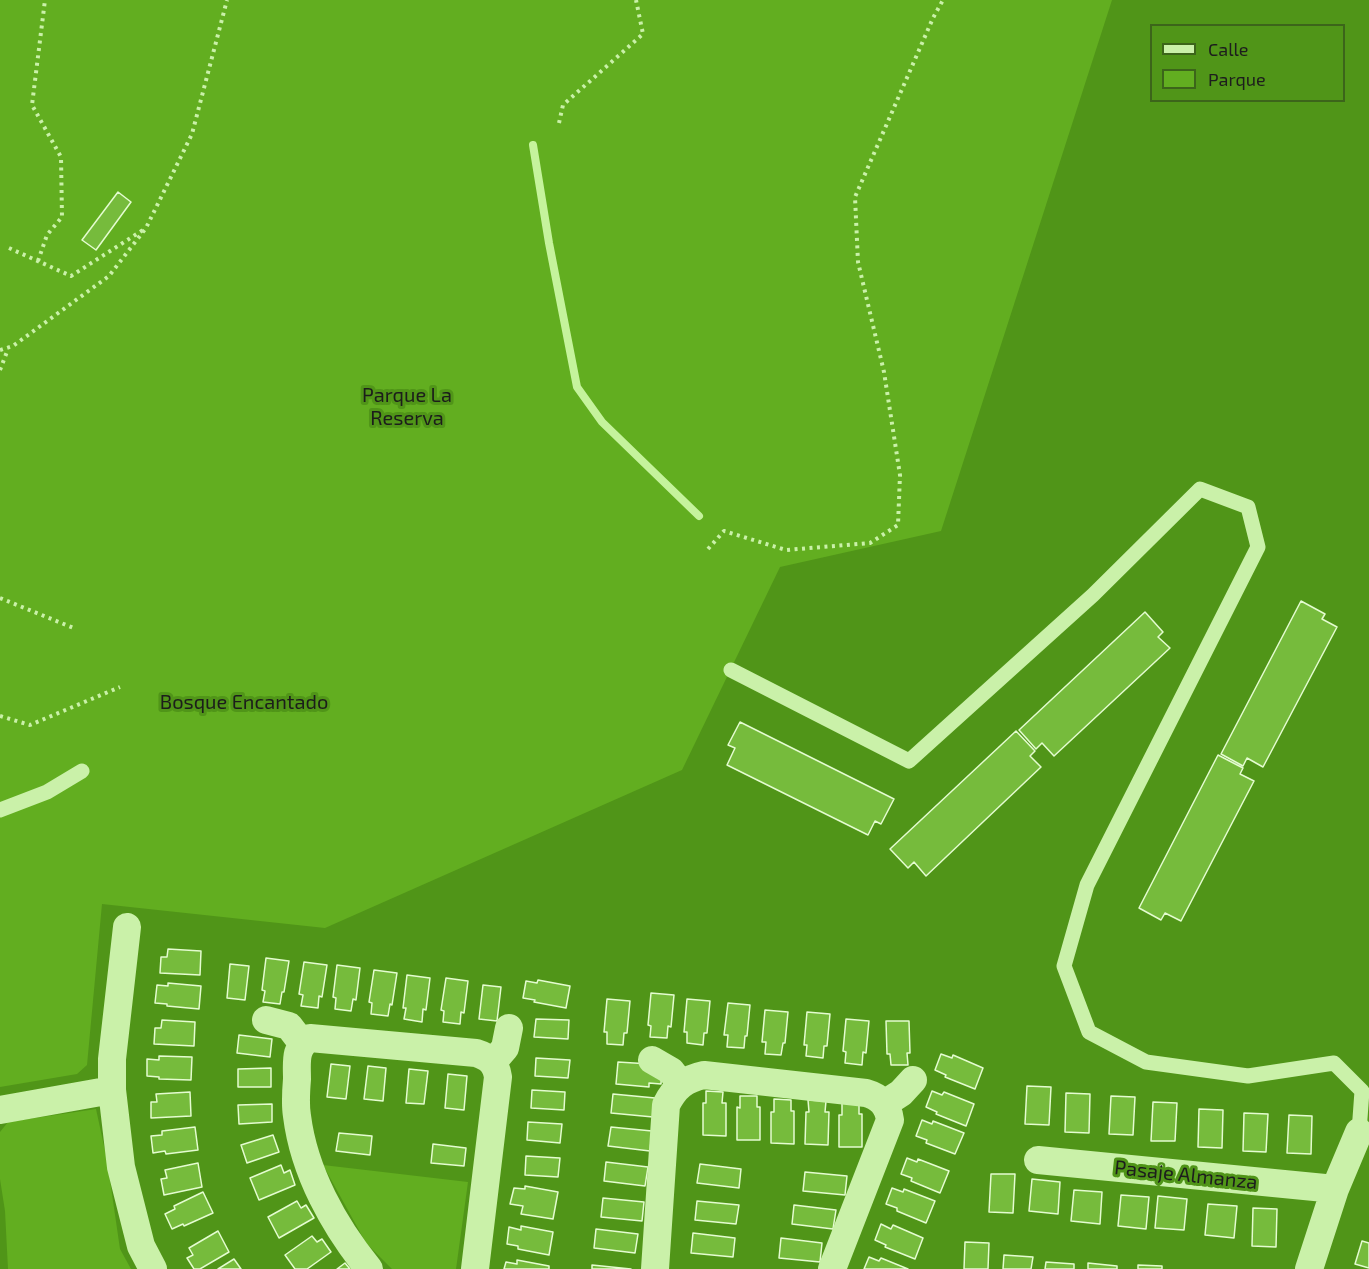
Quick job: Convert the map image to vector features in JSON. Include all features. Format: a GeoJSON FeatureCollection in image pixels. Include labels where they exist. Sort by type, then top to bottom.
{"type":"FeatureCollection","features":[{"type":"Feature","properties":{"kind":"street"},"geometry":{"type":"LineString","coordinates":[[127,927],[112,1059],[112,1090],[121,1167],[141,1246],[153,1269]]}},
{"type":"Feature","properties":{"kind":"street"},"geometry":{"type":"LineString","coordinates":[[266,1020],[289,1026],[302,1043]]}},
{"type":"Feature","properties":{"kind":"street"},"geometry":{"type":"LineString","coordinates":[[493,1062],[505,1048],[509,1028]]}},
{"type":"Feature","properties":{"kind":"street"},"geometry":{"type":"LineString","coordinates":[[369,1269],[331,1214],[311,1172],[296,1115],[297,1058],[302,1043],[310,1038],[476,1053],[486,1056],[493,1062],[497,1068],[498,1077],[474,1269]]}},
{"type":"Feature","properties":{"kind":"street"},"geometry":{"type":"LineString","coordinates":[[652,1060],[671,1071],[681,1084]]}},
{"type":"Feature","properties":{"kind":"street"},"geometry":{"type":"LineString","coordinates":[[655,1269],[666,1105],[681,1084],[704,1075],[866,1093],[876,1096],[889,1111],[890,1120],[832,1269]]}},
{"type":"Feature","properties":{"kind":"street"},"geometry":{"type":"LineString","coordinates":[[884,1104],[901,1093],[913,1080]]}},
{"type":"Feature","properties":{"kind":"street"},"geometry":{"type":"LineString","coordinates":[[0,1110],[112,1090]]}},
{"type":"Feature","properties":{"kind":"street"},"geometry":{"type":"LineString","coordinates":[[1309,1269],[1335,1190],[1359,1131]]}},
{"type":"Feature","properties":{"kind":"street","name":"Pasaje Almanza"},"geometry":{"type":"LineString","coordinates":[[1038,1160],[1335,1190]]}},
{"type":"Feature","properties":{"kind":"lane"},"geometry":{"type":"LineString","coordinates":[[731,670],[909,761],[1093,595],[1200,489],[1248,507],[1258,547],[1087,885],[1064,966],[1089,1032],[1146,1062],[1248,1076],[1334,1063],[1362,1091],[1359,1131]]}},
{"type":"Feature","properties":{"kind":"lane"},"geometry":{"type":"LineString","coordinates":[[0,810],[47,792],[82,771]]}},
{"type":"Feature","properties":{"kind":"path"},"geometry":{"type":"LineString","coordinates":[[38,261],[47,235],[62,217],[61,157],[32,105],[45,0]]}},
{"type":"Feature","properties":{"kind":"path"},"geometry":{"type":"LineString","coordinates":[[0,350],[13,346],[109,276],[146,228],[192,134],[227,0]]}},
{"type":"Feature","properties":{"kind":"path"},"geometry":{"type":"LineString","coordinates":[[559,123],[563,105],[643,34],[636,0]]}},
{"type":"Feature","properties":{"kind":"path"},"geometry":{"type":"LineString","coordinates":[[708,549],[724,531],[786,550],[870,543],[898,525],[900,475],[884,372],[858,262],[855,197],[943,0]]}},
{"type":"Feature","properties":{"kind":"path"},"geometry":{"type":"LineString","coordinates":[[9,248],[71,276],[146,228]]}},
{"type":"Feature","properties":{"kind":"path"},"geometry":{"type":"LineString","coordinates":[[0,370],[8,348]]}},
{"type":"Feature","properties":{"kind":"path"},"geometry":{"type":"LineString","coordinates":[[0,598],[76,629]]}},
{"type":"Feature","properties":{"kind":"path"},"geometry":{"type":"LineString","coordinates":[[0,716],[30,725],[120,687]]}},
{"type":"Feature","properties":{"kind":"green space","name":"Parque La Reserva"},"geometry":{"type":"Polygon","coordinates":[[[0,0],[1112,0],[941,531],[780,567],[682,770],[325,928],[102,904],[87,1065],[77,1074],[0,1087],[0,0]]]}},
{"type":"Feature","properties":{"kind":"green space"},"geometry":{"type":"Polygon","coordinates":[[[96,1109],[107,1160],[120,1249],[131,1269],[8,1269],[5,1211],[0,1179],[0,1132],[8,1122],[96,1109]]]}},
{"type":"Feature","properties":{"kind":"green space"},"geometry":{"type":"Polygon","coordinates":[[[323,1165],[468,1182],[456,1269],[392,1269],[366,1243],[323,1165]]]}},
{"type":"Feature","properties":{"kind":"building"},"geometry":{"type":"Polygon","coordinates":[[[118,192],[131,202],[96,250],[82,240],[118,192]]]}},
{"type":"Feature","properties":{"kind":"building"},"geometry":{"type":"Polygon","coordinates":[[[1301,601],[1325,614],[1322,619],[1337,627],[1263,767],[1247,758],[1243,766],[1221,754],[1301,601]]]}},
{"type":"Feature","properties":{"kind":"building"},"geometry":{"type":"Polygon","coordinates":[[[1145,612],[1163,632],[1158,637],[1170,648],[1054,756],[1042,743],[1036,749],[1019,730],[1145,612]]]}},
{"type":"Feature","properties":{"kind":"building"},"geometry":{"type":"Polygon","coordinates":[[[740,722],[894,799],[881,824],[875,821],[868,835],[727,765],[735,748],[728,745],[740,722]]]}},
{"type":"Feature","properties":{"kind":"building"},"geometry":{"type":"Polygon","coordinates":[[[1016,731],[1035,751],[1030,756],[1041,767],[926,876],[914,862],[908,868],[890,849],[1016,731]]]}},
{"type":"Feature","properties":{"kind":"building"},"geometry":{"type":"Polygon","coordinates":[[[1218,755],[1243,768],[1240,774],[1254,781],[1181,921],[1165,913],[1161,920],[1139,908],[1218,755]]]}},
{"type":"Feature","properties":{"kind":"building"},"geometry":{"type":"Polygon","coordinates":[[[168,949],[201,951],[200,975],[160,973],[161,957],[167,957],[168,949]]]}},
{"type":"Feature","properties":{"kind":"building"},"geometry":{"type":"Polygon","coordinates":[[[266,958],[289,961],[280,1004],[263,1002],[265,991],[262,990],[266,958]]]}},
{"type":"Feature","properties":{"kind":"building"},"geometry":{"type":"Polygon","coordinates":[[[304,962],[327,965],[318,1008],[301,1006],[303,995],[299,994],[304,962]]]}},
{"type":"Feature","properties":{"kind":"building"},"geometry":{"type":"Polygon","coordinates":[[[230,964],[249,966],[245,1000],[227,998],[230,964]]]}},
{"type":"Feature","properties":{"kind":"building"},"geometry":{"type":"Polygon","coordinates":[[[337,965],[360,968],[356,1000],[353,999],[351,1011],[335,1009],[336,998],[333,997],[337,965]]]}},
{"type":"Feature","properties":{"kind":"building"},"geometry":{"type":"Polygon","coordinates":[[[374,970],[397,973],[388,1016],[371,1014],[372,1003],[369,1002],[374,970]]]}},
{"type":"Feature","properties":{"kind":"building"},"geometry":{"type":"Polygon","coordinates":[[[407,975],[430,978],[422,1022],[404,1019],[407,975]]]}},
{"type":"Feature","properties":{"kind":"building"},"geometry":{"type":"Polygon","coordinates":[[[446,978],[468,981],[464,1013],[461,1012],[460,1024],[443,1022],[444,1011],[441,1010],[446,978]]]}},
{"type":"Feature","properties":{"kind":"building"},"geometry":{"type":"Polygon","coordinates":[[[538,980],[570,986],[566,1008],[523,998],[526,981],[537,983],[538,980]]]}},
{"type":"Feature","properties":{"kind":"building"},"geometry":{"type":"Polygon","coordinates":[[[168,983],[201,986],[199,1009],[155,1003],[157,985],[168,986],[168,983]]]}},
{"type":"Feature","properties":{"kind":"building"},"geometry":{"type":"Polygon","coordinates":[[[483,985],[501,987],[497,1021],[479,1019],[483,985]]]}},
{"type":"Feature","properties":{"kind":"building"},"geometry":{"type":"Polygon","coordinates":[[[651,993],[674,995],[671,1027],[668,1026],[667,1038],[650,1037],[651,1026],[648,1025],[651,993]]]}},
{"type":"Feature","properties":{"kind":"building"},"geometry":{"type":"Polygon","coordinates":[[[607,999],[630,1001],[627,1033],[624,1033],[623,1045],[607,1044],[607,1032],[604,1032],[607,999]]]}},
{"type":"Feature","properties":{"kind":"building"},"geometry":{"type":"Polygon","coordinates":[[[687,999],[710,1001],[707,1033],[704,1033],[703,1045],[687,1043],[687,1032],[684,1032],[687,999]]]}},
{"type":"Feature","properties":{"kind":"building"},"geometry":{"type":"Polygon","coordinates":[[[728,1003],[750,1005],[744,1048],[727,1047],[728,1035],[724,1035],[728,1003]]]}},
{"type":"Feature","properties":{"kind":"building"},"geometry":{"type":"Polygon","coordinates":[[[765,1010],[788,1012],[785,1043],[783,1043],[781,1055],[765,1054],[766,1042],[762,1042],[765,1010]]]}},
{"type":"Feature","properties":{"kind":"building"},"geometry":{"type":"Polygon","coordinates":[[[807,1012],[830,1014],[827,1046],[824,1046],[823,1058],[806,1056],[807,1045],[804,1045],[807,1012]]]}},
{"type":"Feature","properties":{"kind":"building"},"geometry":{"type":"Polygon","coordinates":[[[536,1019],[569,1020],[568,1039],[534,1037],[536,1019]]]}},
{"type":"Feature","properties":{"kind":"building"},"geometry":{"type":"Polygon","coordinates":[[[846,1019],[869,1021],[866,1053],[863,1052],[862,1065],[845,1063],[846,1052],[843,1051],[846,1019]]]}},
{"type":"Feature","properties":{"kind":"building"},"geometry":{"type":"Polygon","coordinates":[[[162,1020],[195,1022],[194,1046],[154,1044],[155,1028],[161,1028],[162,1020]]]}},
{"type":"Feature","properties":{"kind":"building"},"geometry":{"type":"Polygon","coordinates":[[[886,1021],[909,1021],[908,1065],[891,1065],[890,1054],[887,1054],[886,1021]]]}},
{"type":"Feature","properties":{"kind":"building"},"geometry":{"type":"Polygon","coordinates":[[[239,1035],[272,1039],[270,1057],[237,1053],[239,1035]]]}},
{"type":"Feature","properties":{"kind":"building"},"geometry":{"type":"Polygon","coordinates":[[[941,1054],[952,1058],[953,1055],[983,1068],[975,1089],[945,1077],[946,1075],[935,1070],[941,1054]]]}},
{"type":"Feature","properties":{"kind":"building"},"geometry":{"type":"Polygon","coordinates":[[[159,1056],[192,1057],[191,1080],[159,1079],[159,1077],[147,1076],[147,1059],[159,1060],[159,1056]]]}},
{"type":"Feature","properties":{"kind":"building"},"geometry":{"type":"Polygon","coordinates":[[[536,1058],[570,1060],[568,1078],[535,1076],[536,1058]]]}},
{"type":"Feature","properties":{"kind":"building"},"geometry":{"type":"Polygon","coordinates":[[[618,1062],[662,1067],[661,1084],[649,1083],[649,1087],[616,1084],[618,1062]]]}},
{"type":"Feature","properties":{"kind":"building"},"geometry":{"type":"Polygon","coordinates":[[[331,1064],[350,1066],[346,1099],[327,1097],[331,1064]]]}},
{"type":"Feature","properties":{"kind":"building"},"geometry":{"type":"Polygon","coordinates":[[[368,1066],[386,1068],[383,1101],[364,1099],[368,1066]]]}},
{"type":"Feature","properties":{"kind":"building"},"geometry":{"type":"Polygon","coordinates":[[[271,1068],[271,1087],[238,1087],[238,1069],[271,1068]]]}},
{"type":"Feature","properties":{"kind":"building"},"geometry":{"type":"Polygon","coordinates":[[[409,1069],[428,1071],[424,1104],[406,1103],[409,1069]]]}},
{"type":"Feature","properties":{"kind":"building"},"geometry":{"type":"Polygon","coordinates":[[[448,1074],[467,1076],[464,1110],[445,1108],[448,1074]]]}},
{"type":"Feature","properties":{"kind":"building"},"geometry":{"type":"Polygon","coordinates":[[[1027,1086],[1051,1087],[1049,1125],[1025,1124],[1027,1086]]]}},
{"type":"Feature","properties":{"kind":"building"},"geometry":{"type":"Polygon","coordinates":[[[532,1090],[565,1092],[564,1110],[531,1108],[532,1090]]]}},
{"type":"Feature","properties":{"kind":"building"},"geometry":{"type":"Polygon","coordinates":[[[706,1091],[723,1092],[722,1103],[726,1103],[726,1136],[703,1135],[703,1103],[706,1103],[706,1091]]]}},
{"type":"Feature","properties":{"kind":"building"},"geometry":{"type":"Polygon","coordinates":[[[932,1091],[942,1095],[944,1092],[974,1104],[966,1126],[936,1114],[937,1112],[926,1107],[932,1091]]]}},
{"type":"Feature","properties":{"kind":"building"},"geometry":{"type":"Polygon","coordinates":[[[190,1092],[191,1116],[151,1118],[151,1102],[157,1102],[156,1094],[190,1092]]]}},
{"type":"Feature","properties":{"kind":"building"},"geometry":{"type":"Polygon","coordinates":[[[1066,1093],[1090,1094],[1089,1133],[1065,1132],[1066,1093]]]}},
{"type":"Feature","properties":{"kind":"building"},"geometry":{"type":"Polygon","coordinates":[[[613,1094],[655,1098],[653,1117],[611,1113],[613,1094]]]}},
{"type":"Feature","properties":{"kind":"building"},"geometry":{"type":"Polygon","coordinates":[[[740,1096],[757,1096],[757,1107],[760,1107],[760,1140],[737,1140],[737,1107],[740,1108],[740,1096]]]}},
{"type":"Feature","properties":{"kind":"building"},"geometry":{"type":"Polygon","coordinates":[[[1111,1096],[1135,1097],[1133,1135],[1109,1134],[1111,1096]]]}},
{"type":"Feature","properties":{"kind":"building"},"geometry":{"type":"Polygon","coordinates":[[[774,1099],[791,1100],[791,1111],[794,1111],[794,1144],[771,1143],[771,1112],[774,1112],[774,1099]]]}},
{"type":"Feature","properties":{"kind":"building"},"geometry":{"type":"Polygon","coordinates":[[[808,1100],[826,1101],[825,1112],[829,1112],[828,1145],[805,1144],[806,1112],[809,1112],[808,1100]]]}},
{"type":"Feature","properties":{"kind":"building"},"geometry":{"type":"Polygon","coordinates":[[[842,1102],[859,1103],[859,1114],[862,1114],[862,1147],[839,1147],[839,1115],[842,1115],[842,1102]]]}},
{"type":"Feature","properties":{"kind":"building"},"geometry":{"type":"Polygon","coordinates":[[[1153,1102],[1177,1103],[1175,1141],[1151,1141],[1153,1102]]]}},
{"type":"Feature","properties":{"kind":"building"},"geometry":{"type":"Polygon","coordinates":[[[272,1104],[272,1122],[239,1124],[238,1105],[272,1104]]]}},
{"type":"Feature","properties":{"kind":"building"},"geometry":{"type":"Polygon","coordinates":[[[1199,1109],[1223,1110],[1222,1148],[1198,1147],[1199,1109]]]}},
{"type":"Feature","properties":{"kind":"building"},"geometry":{"type":"Polygon","coordinates":[[[1244,1113],[1268,1114],[1266,1152],[1243,1151],[1244,1113]]]}},
{"type":"Feature","properties":{"kind":"building"},"geometry":{"type":"Polygon","coordinates":[[[1289,1115],[1312,1116],[1311,1154],[1287,1153],[1289,1115]]]}},
{"type":"Feature","properties":{"kind":"building"},"geometry":{"type":"Polygon","coordinates":[[[922,1120],[932,1124],[933,1121],[964,1133],[955,1154],[926,1143],[927,1140],[916,1136],[922,1120]]]}},
{"type":"Feature","properties":{"kind":"building"},"geometry":{"type":"Polygon","coordinates":[[[528,1122],[562,1124],[560,1143],[527,1140],[528,1122]]]}},
{"type":"Feature","properties":{"kind":"building"},"geometry":{"type":"Polygon","coordinates":[[[195,1127],[198,1150],[166,1154],[165,1151],[153,1153],[151,1136],[162,1135],[162,1131],[195,1127]]]}},
{"type":"Feature","properties":{"kind":"building"},"geometry":{"type":"Polygon","coordinates":[[[611,1127],[652,1131],[650,1151],[608,1146],[611,1127]]]}},
{"type":"Feature","properties":{"kind":"building"},"geometry":{"type":"Polygon","coordinates":[[[339,1133],[372,1136],[370,1155],[336,1151],[339,1133]]]}},
{"type":"Feature","properties":{"kind":"building"},"geometry":{"type":"Polygon","coordinates":[[[273,1135],[279,1152],[247,1163],[241,1145],[273,1135]]]}},
{"type":"Feature","properties":{"kind":"building"},"geometry":{"type":"Polygon","coordinates":[[[433,1144],[466,1148],[464,1166],[431,1163],[433,1144]]]}},
{"type":"Feature","properties":{"kind":"building"},"geometry":{"type":"Polygon","coordinates":[[[526,1156],[560,1158],[558,1177],[525,1175],[526,1156]]]}},
{"type":"Feature","properties":{"kind":"building"},"geometry":{"type":"Polygon","coordinates":[[[907,1158],[917,1162],[918,1159],[949,1171],[940,1193],[911,1181],[912,1178],[901,1174],[907,1158]]]}},
{"type":"Feature","properties":{"kind":"building"},"geometry":{"type":"Polygon","coordinates":[[[606,1162],[648,1167],[645,1186],[604,1181],[606,1162]]]}},
{"type":"Feature","properties":{"kind":"building"},"geometry":{"type":"Polygon","coordinates":[[[198,1163],[202,1187],[164,1195],[161,1179],[167,1178],[165,1170],[198,1163]]]}},
{"type":"Feature","properties":{"kind":"building"},"geometry":{"type":"Polygon","coordinates":[[[700,1164],[741,1169],[739,1188],[697,1183],[700,1164]]]}},
{"type":"Feature","properties":{"kind":"building"},"geometry":{"type":"Polygon","coordinates":[[[281,1165],[284,1173],[290,1170],[295,1185],[259,1200],[250,1178],[281,1165]]]}},
{"type":"Feature","properties":{"kind":"building"},"geometry":{"type":"Polygon","coordinates":[[[805,1172],[847,1176],[845,1195],[803,1191],[805,1172]]]}},
{"type":"Feature","properties":{"kind":"building"},"geometry":{"type":"Polygon","coordinates":[[[991,1174],[1015,1174],[1013,1213],[989,1212],[991,1174]]]}},
{"type":"Feature","properties":{"kind":"building"},"geometry":{"type":"Polygon","coordinates":[[[1032,1179],[1060,1182],[1058,1214],[1029,1211],[1032,1179]]]}},
{"type":"Feature","properties":{"kind":"building"},"geometry":{"type":"Polygon","coordinates":[[[525,1186],[558,1192],[553,1219],[521,1214],[523,1206],[510,1204],[514,1188],[525,1189],[525,1186]]]}},
{"type":"Feature","properties":{"kind":"building"},"geometry":{"type":"Polygon","coordinates":[[[892,1188],[903,1192],[904,1189],[935,1201],[926,1223],[886,1204],[892,1188]]]}},
{"type":"Feature","properties":{"kind":"building"},"geometry":{"type":"Polygon","coordinates":[[[1074,1190],[1102,1192],[1100,1224],[1071,1221],[1074,1190]]]}},
{"type":"Feature","properties":{"kind":"building"},"geometry":{"type":"Polygon","coordinates":[[[203,1192],[213,1213],[172,1229],[165,1214],[175,1209],[174,1206],[203,1192]]]}},
{"type":"Feature","properties":{"kind":"building"},"geometry":{"type":"Polygon","coordinates":[[[1121,1195],[1149,1197],[1146,1229],[1118,1226],[1121,1195]]]}},
{"type":"Feature","properties":{"kind":"building"},"geometry":{"type":"Polygon","coordinates":[[[1158,1196],[1187,1199],[1184,1230],[1155,1228],[1158,1196]]]}},
{"type":"Feature","properties":{"kind":"building"},"geometry":{"type":"Polygon","coordinates":[[[603,1198],[644,1202],[642,1221],[601,1217],[603,1198]]]}},
{"type":"Feature","properties":{"kind":"building"},"geometry":{"type":"Polygon","coordinates":[[[297,1201],[301,1208],[306,1205],[314,1218],[279,1238],[268,1217],[297,1201]]]}},
{"type":"Feature","properties":{"kind":"building"},"geometry":{"type":"Polygon","coordinates":[[[697,1201],[739,1205],[736,1224],[695,1220],[697,1201]]]}},
{"type":"Feature","properties":{"kind":"building"},"geometry":{"type":"Polygon","coordinates":[[[1208,1204],[1237,1206],[1234,1238],[1205,1235],[1208,1204]]]}},
{"type":"Feature","properties":{"kind":"building"},"geometry":{"type":"Polygon","coordinates":[[[794,1205],[836,1210],[833,1229],[792,1224],[794,1205]]]}},
{"type":"Feature","properties":{"kind":"building"},"geometry":{"type":"Polygon","coordinates":[[[1253,1208],[1277,1209],[1276,1247],[1252,1246],[1253,1208]]]}},
{"type":"Feature","properties":{"kind":"building"},"geometry":{"type":"Polygon","coordinates":[[[881,1224],[891,1229],[893,1225],[923,1238],[915,1259],[885,1247],[886,1245],[875,1240],[881,1224]]]}},
{"type":"Feature","properties":{"kind":"building"},"geometry":{"type":"Polygon","coordinates":[[[521,1226],[553,1232],[549,1255],[518,1249],[518,1246],[507,1244],[509,1227],[521,1230],[521,1226]]]}},
{"type":"Feature","properties":{"kind":"building"},"geometry":{"type":"Polygon","coordinates":[[[596,1229],[638,1234],[635,1253],[594,1248],[596,1229]]]}},
{"type":"Feature","properties":{"kind":"building"},"geometry":{"type":"Polygon","coordinates":[[[218,1231],[229,1252],[200,1269],[194,1269],[187,1258],[193,1255],[189,1248],[218,1231]]]}},
{"type":"Feature","properties":{"kind":"building"},"geometry":{"type":"Polygon","coordinates":[[[693,1233],[735,1238],[733,1257],[691,1253],[693,1233]]]}},
{"type":"Feature","properties":{"kind":"building"},"geometry":{"type":"Polygon","coordinates":[[[312,1236],[317,1242],[322,1239],[331,1252],[307,1269],[295,1269],[285,1255],[312,1236]]]}},
{"type":"Feature","properties":{"kind":"building"},"geometry":{"type":"Polygon","coordinates":[[[781,1238],[822,1243],[820,1262],[779,1258],[781,1238]]]}},
{"type":"Feature","properties":{"kind":"building"},"geometry":{"type":"Polygon","coordinates":[[[1362,1241],[1369,1243],[1369,1268],[1355,1264],[1362,1241]]]}},
{"type":"Feature","properties":{"kind":"building"},"geometry":{"type":"Polygon","coordinates":[[[965,1242],[989,1243],[988,1269],[964,1269],[965,1242]]]}},
{"type":"Feature","properties":{"kind":"building"},"geometry":{"type":"Polygon","coordinates":[[[1004,1255],[1033,1257],[1031,1269],[1003,1269],[1004,1255]]]}},
{"type":"Feature","properties":{"kind":"building"},"geometry":{"type":"Polygon","coordinates":[[[869,1257],[879,1261],[881,1258],[908,1269],[864,1269],[869,1257]]]}},
{"type":"Feature","properties":{"kind":"building"},"geometry":{"type":"Polygon","coordinates":[[[234,1259],[241,1269],[218,1269],[234,1259]]]}},
{"type":"Feature","properties":{"kind":"building"},"geometry":{"type":"Polygon","coordinates":[[[517,1260],[549,1266],[549,1269],[504,1269],[506,1262],[517,1264],[517,1260]]]}},
{"type":"Feature","properties":{"kind":"building"},"geometry":{"type":"Polygon","coordinates":[[[1046,1262],[1074,1264],[1074,1269],[1045,1269],[1046,1262]]]}},
{"type":"Feature","properties":{"kind":"building"},"geometry":{"type":"Polygon","coordinates":[[[345,1263],[350,1269],[337,1269],[345,1263]]]}},
{"type":"Feature","properties":{"kind":"building"},"geometry":{"type":"Polygon","coordinates":[[[1088,1263],[1117,1266],[1117,1269],[1088,1269],[1088,1263]]]}},
{"type":"Feature","properties":{"kind":"building"},"geometry":{"type":"Polygon","coordinates":[[[592,1265],[631,1269],[592,1269],[592,1265]]]}},
{"type":"Feature","properties":{"kind":"building"},"geometry":{"type":"Polygon","coordinates":[[[1138,1265],[1162,1266],[1162,1269],[1138,1269],[1138,1265]]]}},
{"type":"Feature","properties":{"kind":"waterway"},"geometry":{"type":"LineString","coordinates":[[533,145],[577,387],[602,422],[699,516]]}},
{"type":"Feature","properties":{"kind":"park label","name":"Bosque Encantado"},"geometry":{"type":"Point","coordinates":[244,702]}}]}
